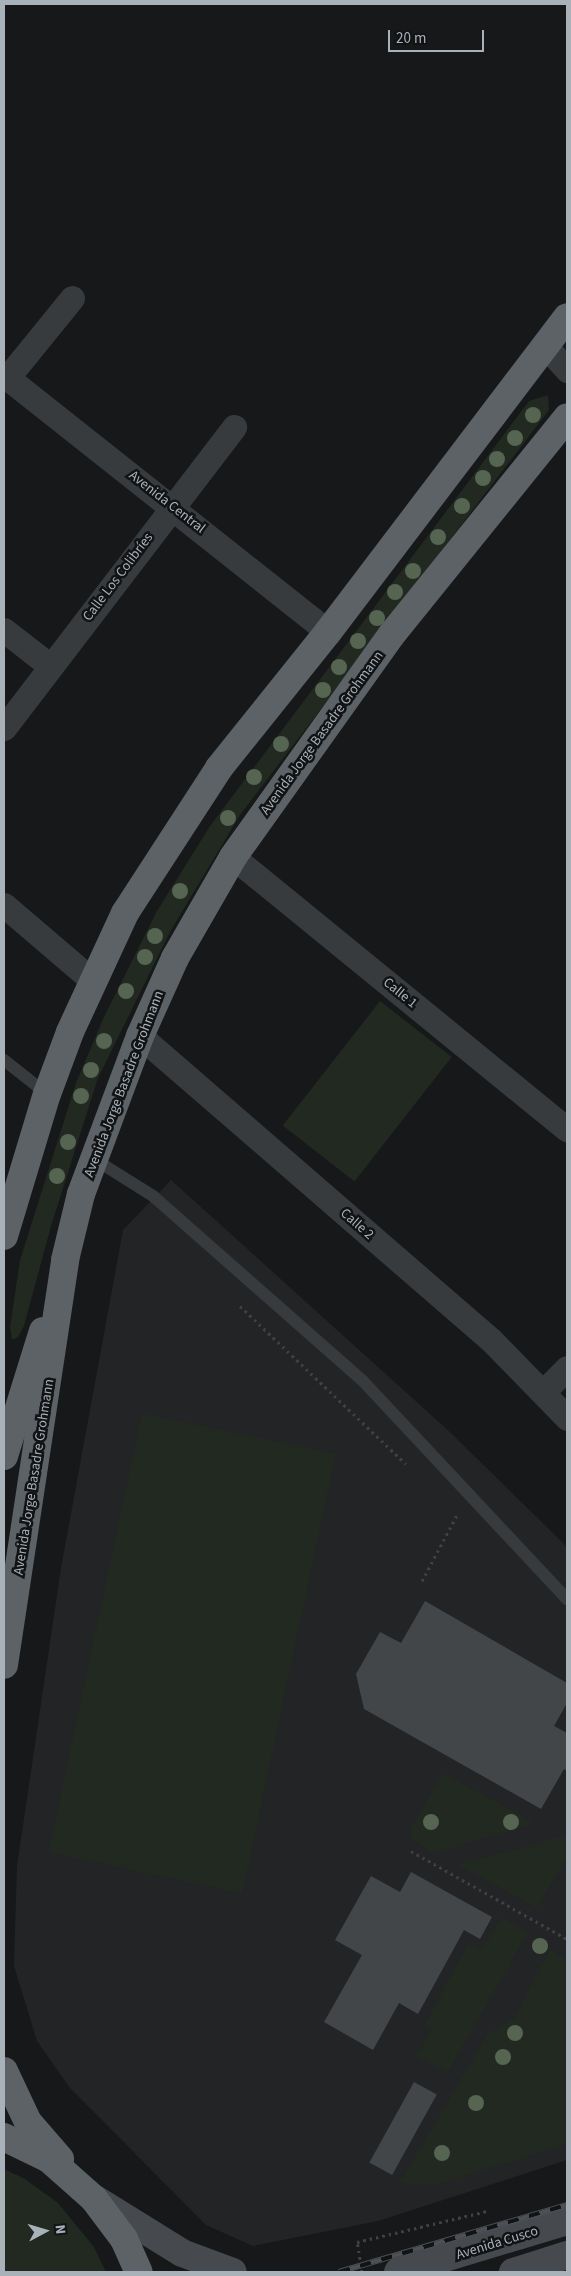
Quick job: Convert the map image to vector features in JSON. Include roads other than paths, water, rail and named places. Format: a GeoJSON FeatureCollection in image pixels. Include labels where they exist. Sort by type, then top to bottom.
{"type":"FeatureCollection","features":[{"type":"Feature","properties":{"kind":"highway"},"geometry":{"type":"LineString","coordinates":[[4,1236],[47,1094],[93,981],[125,913],[186,816],[219,768],[328,632],[567,317]]}},
{"type":"Feature","properties":{"kind":"highway","name":"Avenida Jorge Basadre Grohmann"},"geometry":{"type":"LineString","coordinates":[[4,1665],[65,1260],[81,1194],[140,1036],[175,958],[233,857],[393,633],[567,417]]}},
{"type":"Feature","properties":{"kind":"highway"},"geometry":{"type":"LineString","coordinates":[[4,1456],[65,1260]]}},
{"type":"Feature","properties":{"kind":"highway"},"geometry":{"type":"LineString","coordinates":[[4,2071],[28,2122],[124,2239],[139,2272]]}},
{"type":"Feature","properties":{"kind":"highway"},"geometry":{"type":"LineString","coordinates":[[4,2137],[49,2160],[87,2192]]}},
{"type":"Feature","properties":{"kind":"main road"},"geometry":{"type":"LineString","coordinates":[[87,2192],[182,2252],[232,2272]]}},
{"type":"Feature","properties":{"kind":"main road","name":"Avenida Cusco"},"geometry":{"type":"LineString","coordinates":[[398,2272],[567,2221]]}},
{"type":"Feature","properties":{"kind":"main road"},"geometry":{"type":"LineString","coordinates":[[513,2272],[567,2255]]}},
{"type":"Feature","properties":{"kind":"street"},"geometry":{"type":"LineString","coordinates":[[5,376],[72,298]]}},
{"type":"Feature","properties":{"kind":"street"},"geometry":{"type":"LineString","coordinates":[[545,346],[567,370]]}},
{"type":"Feature","properties":{"kind":"street","name":"Avenida Central"},"geometry":{"type":"LineString","coordinates":[[5,376],[172,506],[328,632]]}},
{"type":"Feature","properties":{"kind":"street","name":"Calle Los Colibríes"},"geometry":{"type":"LineString","coordinates":[[4,728],[234,427]]}},
{"type":"Feature","properties":{"kind":"street"},"geometry":{"type":"LineString","coordinates":[[4,630],[50,666]]}},
{"type":"Feature","properties":{"kind":"street","name":"Calle 1"},"geometry":{"type":"LineString","coordinates":[[233,857],[567,1129]]}},
{"type":"Feature","properties":{"kind":"street"},"geometry":{"type":"LineString","coordinates":[[4,905],[93,981]]}},
{"type":"Feature","properties":{"kind":"street","name":"Calle 2"},"geometry":{"type":"LineString","coordinates":[[140,1036],[491,1340],[567,1418]]}},
{"type":"Feature","properties":{"kind":"street"},"geometry":{"type":"LineString","coordinates":[[543,1392],[567,1368]]}},
{"type":"Feature","properties":{"kind":"lane"},"geometry":{"type":"LineString","coordinates":[[4,1060],[47,1094]]}},
{"type":"Feature","properties":{"kind":"lane"},"geometry":{"type":"LineString","coordinates":[[94,1160],[153,1196],[362,1380],[567,1599]]}},
{"type":"Feature","properties":{"kind":"railway"},"geometry":{"type":"LineString","coordinates":[[339,2272],[567,2205]]}}]}
